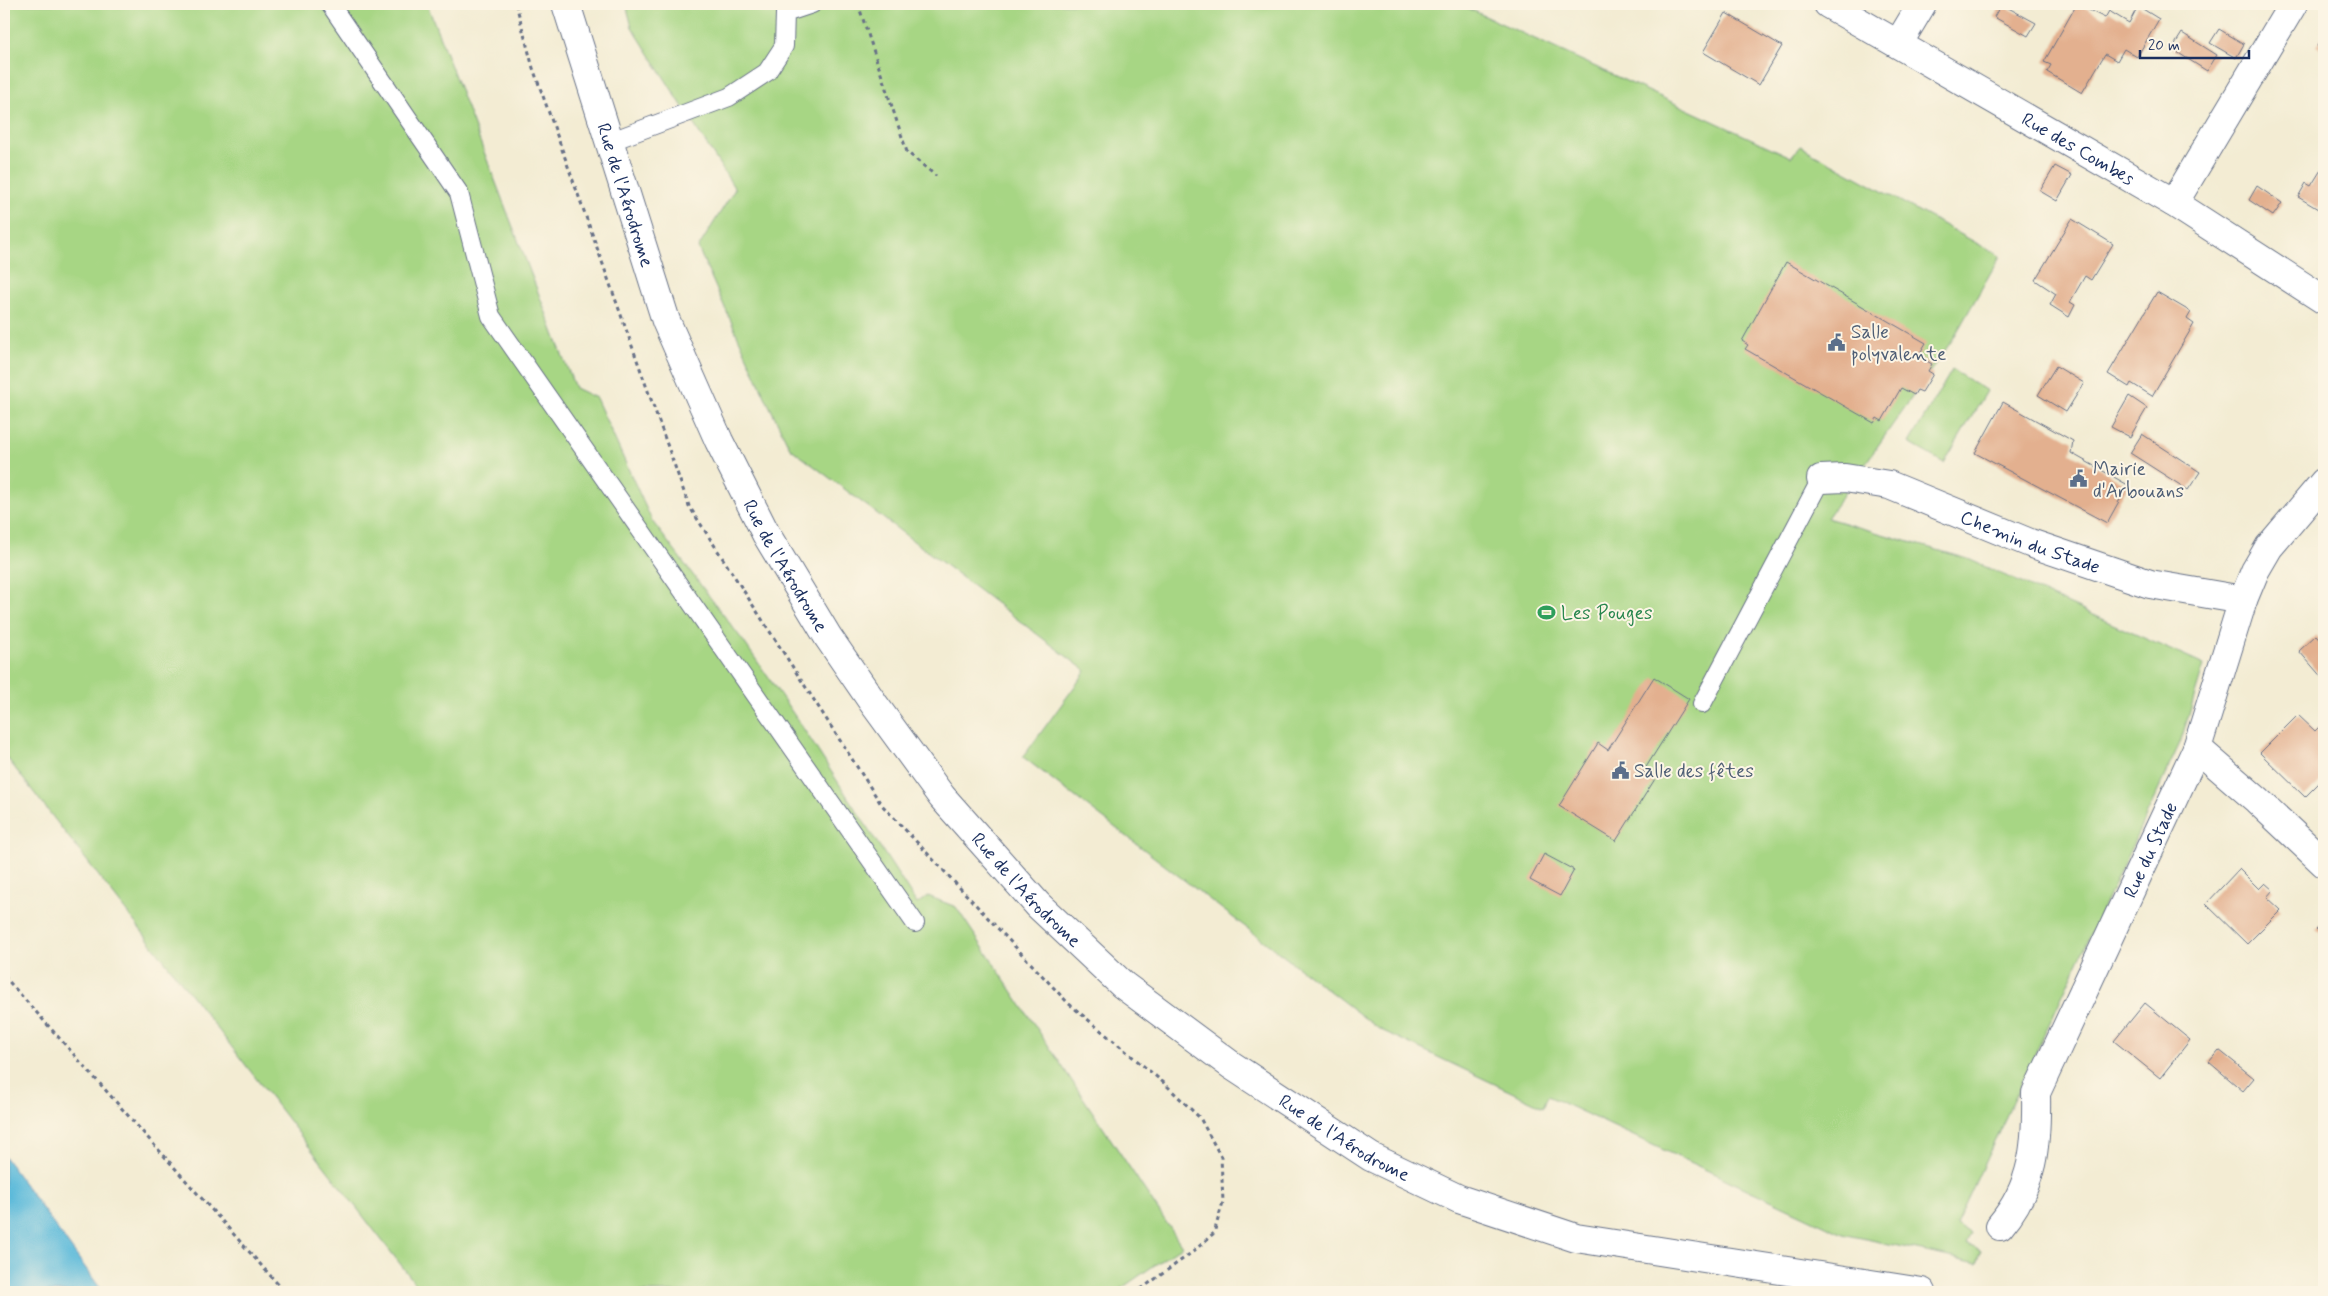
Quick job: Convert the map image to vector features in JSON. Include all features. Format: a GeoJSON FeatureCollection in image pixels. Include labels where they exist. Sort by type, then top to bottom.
{"type":"FeatureCollection","features":[{"type":"Feature","properties":{"kind":"street","name":"Rue de l'Aérodrome"},"geometry":{"type":"LineString","coordinates":[[566,4],[666,321],[719,441],[766,534],[828,637],[942,797],[1038,905],[1066,932],[1123,985],[1231,1064],[1371,1157],[1459,1200],[1576,1238],[1804,1283],[1922,1292]]}},
{"type":"Feature","properties":{"kind":"street","name":"Rue des Combes"},"geometry":{"type":"LineString","coordinates":[[1828,4],[2174,203],[2324,300]]}},
{"type":"Feature","properties":{"kind":"street"},"geometry":{"type":"LineString","coordinates":[[1898,44],[1922,4]]}},
{"type":"Feature","properties":{"kind":"street"},"geometry":{"type":"LineString","coordinates":[[2174,203],[2293,4]]}},
{"type":"Feature","properties":{"kind":"street","name":"Chemin du Stade"},"geometry":{"type":"LineString","coordinates":[[1821,479],[1845,478],[1889,485],[2030,543],[2150,584],[2243,600]]}},
{"type":"Feature","properties":{"kind":"street","name":"Rue du Stade"},"geometry":{"type":"LineString","coordinates":[[2000,1226],[2014,1209],[2026,1184],[2031,1168],[2037,1124],[2036,1093],[2197,748],[2243,600],[2269,547],[2324,482]]}},
{"type":"Feature","properties":{"kind":"street"},"geometry":{"type":"LineString","coordinates":[[2197,748],[2257,800],[2324,863]]}},
{"type":"Feature","properties":{"kind":"lane"},"geometry":{"type":"LineString","coordinates":[[330,4],[459,193],[491,316],[915,923]]}},
{"type":"Feature","properties":{"kind":"lane"},"geometry":{"type":"LineString","coordinates":[[609,142],[729,97],[767,72],[784,46],[783,8],[812,4]]}},
{"type":"Feature","properties":{"kind":"lane"},"geometry":{"type":"LineString","coordinates":[[1702,704],[1821,479]]}},
{"type":"Feature","properties":{"kind":"path"},"geometry":{"type":"LineString","coordinates":[[858,4],[907,152],[936,176]]}},
{"type":"Feature","properties":{"kind":"path"},"geometry":{"type":"LineString","coordinates":[[4,976],[285,1292]]}},
{"type":"Feature","properties":{"kind":"green space"},"geometry":{"type":"Polygon","coordinates":[[[4,4],[427,4],[575,388],[596,398],[652,521],[744,642],[801,725],[917,904],[928,896],[956,907],[1182,1246],[1116,1292],[422,1292],[4,754],[4,4]]]}},
{"type":"Feature","properties":{"kind":"green space","name":"Les Pouges"},"geometry":{"type":"Polygon","coordinates":[[[626,4],[1459,4],[1791,157],[1800,146],[2000,256],[1953,339],[1827,518],[1968,559],[2204,665],[2180,743],[1956,1224],[1971,1234],[1966,1244],[1981,1251],[1977,1263],[1843,1234],[1548,1096],[1543,1107],[1379,1029],[1023,757],[1086,671],[790,448],[698,248],[735,189],[632,27],[626,4]]]}},
{"type":"Feature","properties":{"kind":"green space"},"geometry":{"type":"Polygon","coordinates":[[[1952,370],[1987,391],[1944,463],[1909,443],[1952,370]]]}},
{"type":"Feature","properties":{"kind":"water"},"geometry":{"type":"Polygon","coordinates":[[[4,1156],[103,1292],[4,1292],[4,1156]]]}},
{"type":"Feature","properties":{"kind":"building"},"geometry":{"type":"Polygon","coordinates":[[[2001,4],[2036,23],[2028,36],[1994,17],[2001,4]]]}},
{"type":"Feature","properties":{"kind":"building"},"geometry":{"type":"Polygon","coordinates":[[[2077,4],[2105,18],[2109,11],[2129,23],[2138,6],[2159,19],[2137,57],[2124,49],[2117,61],[2105,54],[2082,93],[2047,72],[2051,65],[2044,62],[2077,4]]]}},
{"type":"Feature","properties":{"kind":"building"},"geometry":{"type":"Polygon","coordinates":[[[1726,13],[1782,46],[1759,85],[1703,52],[1726,13]]]}},
{"type":"Feature","properties":{"kind":"building"},"geometry":{"type":"Polygon","coordinates":[[[2219,29],[2244,44],[2236,58],[2210,43],[2219,29]]]}},
{"type":"Feature","properties":{"kind":"building"},"geometry":{"type":"Polygon","coordinates":[[[2182,33],[2217,55],[2207,71],[2172,49],[2182,33]]]}},
{"type":"Feature","properties":{"kind":"building"},"geometry":{"type":"Polygon","coordinates":[[[2324,36],[2324,51],[2317,46],[2324,36]]]}},
{"type":"Feature","properties":{"kind":"building"},"geometry":{"type":"Polygon","coordinates":[[[2324,165],[2324,205],[2321,203],[2318,209],[2298,197],[2306,183],[2311,186],[2324,165]]]}},
{"type":"Feature","properties":{"kind":"building"},"geometry":{"type":"Polygon","coordinates":[[[2055,166],[2072,175],[2057,201],[2040,191],[2055,166]]]}},
{"type":"Feature","properties":{"kind":"building"},"geometry":{"type":"Polygon","coordinates":[[[2257,186],[2282,203],[2273,216],[2249,200],[2257,186]]]}},
{"type":"Feature","properties":{"kind":"building"},"geometry":{"type":"Polygon","coordinates":[[[2072,219],[2113,244],[2091,280],[2085,276],[2070,302],[2075,305],[2069,317],[2050,305],[2056,294],[2035,280],[2072,219]]]}},
{"type":"Feature","properties":{"kind":"building"},"geometry":{"type":"Polygon","coordinates":[[[1786,262],[1926,343],[1918,356],[1932,364],[1928,371],[1933,374],[1922,392],[1917,390],[1914,395],[1901,388],[1882,421],[1877,418],[1874,423],[1745,349],[1748,345],[1742,341],[1786,262]]]}},
{"type":"Feature","properties":{"kind":"building"},"geometry":{"type":"Polygon","coordinates":[[[2157,292],[2191,312],[2187,319],[2194,324],[2152,396],[2131,383],[2129,387],[2108,374],[2157,292]]]}},
{"type":"Feature","properties":{"kind":"building"},"geometry":{"type":"Polygon","coordinates":[[[2056,366],[2084,383],[2066,412],[2038,395],[2056,366]]]}},
{"type":"Feature","properties":{"kind":"building"},"geometry":{"type":"Polygon","coordinates":[[[2129,396],[2147,408],[2130,437],[2111,427],[2129,396]]]}},
{"type":"Feature","properties":{"kind":"building"},"geometry":{"type":"Polygon","coordinates":[[[2003,402],[2073,441],[2071,453],[2128,485],[2107,523],[1975,453],[2003,402]]]}},
{"type":"Feature","properties":{"kind":"building"},"geometry":{"type":"Polygon","coordinates":[[[2142,434],[2200,472],[2188,490],[2130,453],[2142,434]]]}},
{"type":"Feature","properties":{"kind":"building"},"geometry":{"type":"Polygon","coordinates":[[[2316,635],[2324,644],[2324,680],[2299,651],[2316,635]]]}},
{"type":"Feature","properties":{"kind":"building"},"geometry":{"type":"Polygon","coordinates":[[[1654,677],[1689,699],[1643,772],[1655,779],[1616,841],[1559,806],[1598,743],[1608,750],[1654,677]]]}},
{"type":"Feature","properties":{"kind":"building"},"geometry":{"type":"Polygon","coordinates":[[[2298,715],[2315,731],[2324,722],[2324,778],[2305,797],[2260,753],[2298,715]]]}},
{"type":"Feature","properties":{"kind":"building"},"geometry":{"type":"Polygon","coordinates":[[[1544,854],[1574,870],[1560,896],[1530,880],[1544,854]]]}},
{"type":"Feature","properties":{"kind":"building"},"geometry":{"type":"Polygon","coordinates":[[[2239,869],[2259,889],[2265,883],[2273,890],[2267,897],[2281,910],[2247,944],[2206,904],[2239,869]]]}},
{"type":"Feature","properties":{"kind":"building"},"geometry":{"type":"Polygon","coordinates":[[[2324,921],[2324,936],[2316,929],[2324,921]]]}},
{"type":"Feature","properties":{"kind":"building"},"geometry":{"type":"Polygon","coordinates":[[[2145,1003],[2190,1040],[2160,1078],[2114,1041],[2145,1003]]]}},
{"type":"Feature","properties":{"kind":"building"},"geometry":{"type":"Polygon","coordinates":[[[2219,1050],[2254,1078],[2243,1091],[2209,1062],[2219,1050]]]}},
{"type":"Feature","properties":{"kind":"place","name":"Salle polyvalente"},"geometry":{"type":"Point","coordinates":[1837,342]}},
{"type":"Feature","properties":{"kind":"place","name":"Mairie d'Arbouans"},"geometry":{"type":"Point","coordinates":[2079,479]}},
{"type":"Feature","properties":{"kind":"place","name":"Les Pouges"},"geometry":{"type":"Point","coordinates":[1547,612]}},
{"type":"Feature","properties":{"kind":"place","name":"Salle des fêtes"},"geometry":{"type":"Point","coordinates":[1620,770]}}]}
